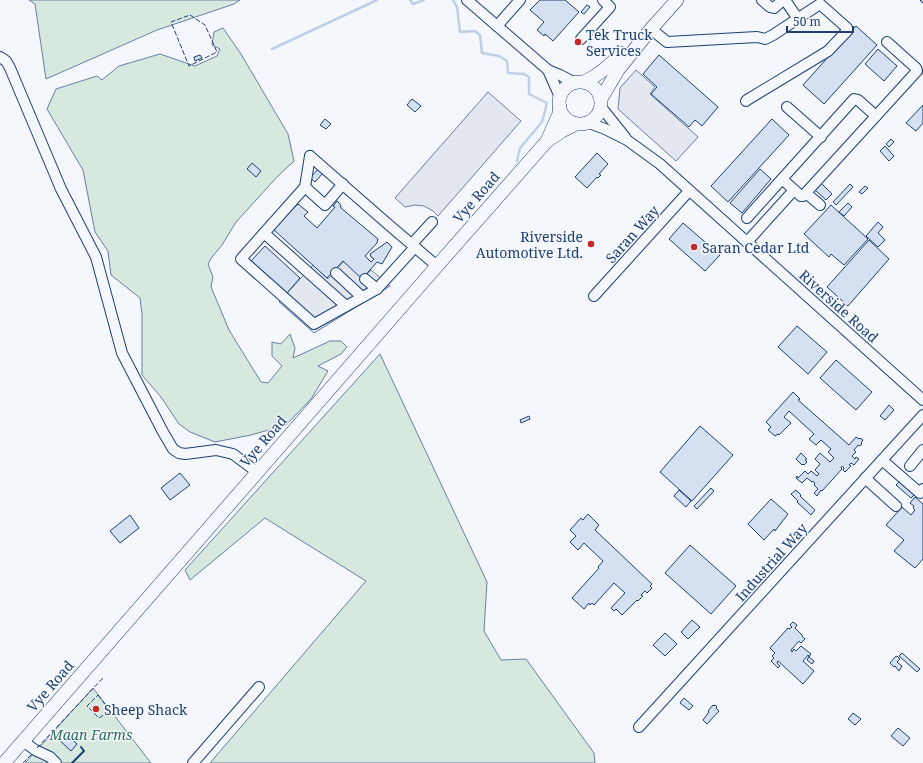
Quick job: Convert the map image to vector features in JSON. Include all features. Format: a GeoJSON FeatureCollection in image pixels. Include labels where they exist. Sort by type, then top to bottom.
{"type":"FeatureCollection","features":[{"type":"Feature","properties":{"kind":"main road"},"geometry":{"type":"LineString","coordinates":[[667,0],[610,65],[600,73],[569,86],[564,91],[560,102],[564,116],[569,121],[582,123],[595,119],[599,113],[601,103],[618,70],[677,0]]}},
{"type":"Feature","properties":{"kind":"main road"},"geometry":{"type":"LineString","coordinates":[[579,82],[590,84],[595,88],[599,93],[601,103]]}},
{"type":"Feature","properties":{"kind":"main road","name":"Vye Road"},"geometry":{"type":"LineString","coordinates":[[547,141],[559,114],[560,102]]}},
{"type":"Feature","properties":{"kind":"main road","name":"Vye Road"},"geometry":{"type":"LineString","coordinates":[[4,763],[547,141],[562,131],[582,123]]}},
{"type":"Feature","properties":{"kind":"street"},"geometry":{"type":"LineString","coordinates":[[467,0],[548,70],[579,82]]}},
{"type":"Feature","properties":{"kind":"street"},"geometry":{"type":"LineString","coordinates":[[497,26],[520,0]]}},
{"type":"Feature","properties":{"kind":"street"},"geometry":{"type":"LineString","coordinates":[[762,0],[770,7],[774,8],[784,0],[798,19]]}},
{"type":"Feature","properties":{"kind":"street"},"geometry":{"type":"LineString","coordinates":[[581,39],[610,2]]}},
{"type":"Feature","properties":{"kind":"street"},"geometry":{"type":"LineString","coordinates":[[651,29],[667,42],[756,37],[765,38],[773,35],[798,19],[818,2],[847,28],[848,30],[828,51],[746,100]]}},
{"type":"Feature","properties":{"kind":"street"},"geometry":{"type":"LineString","coordinates":[[782,179],[801,196],[803,196],[917,70],[887,42]]}},
{"type":"Feature","properties":{"kind":"street"},"geometry":{"type":"LineString","coordinates":[[0,57],[6,61],[10,68],[61,189],[96,256],[122,353],[173,449],[179,453],[185,454],[216,450],[232,454],[257,472]]}},
{"type":"Feature","properties":{"kind":"street"},"geometry":{"type":"LineString","coordinates":[[548,70],[560,102]]}},
{"type":"Feature","properties":{"kind":"street"},"geometry":{"type":"LineString","coordinates":[[747,218],[854,100],[856,99],[876,116]]}},
{"type":"Feature","properties":{"kind":"street","name":"Riverside Road"},"geometry":{"type":"LineString","coordinates":[[601,103],[627,140]]}},
{"type":"Feature","properties":{"kind":"street"},"geometry":{"type":"LineString","coordinates":[[786,107],[821,136]]}},
{"type":"Feature","properties":{"kind":"street","name":"Riverside Road"},"geometry":{"type":"LineString","coordinates":[[582,123],[605,129],[627,140],[660,164],[923,400]]}},
{"type":"Feature","properties":{"kind":"street"},"geometry":{"type":"LineString","coordinates":[[432,222],[413,246],[376,289],[314,324],[241,259],[305,187],[310,156],[413,246],[437,266]]}},
{"type":"Feature","properties":{"kind":"street"},"geometry":{"type":"LineString","coordinates":[[305,187],[325,205],[343,184]]}},
{"type":"Feature","properties":{"kind":"street"},"geometry":{"type":"LineString","coordinates":[[747,242],[794,190]]}},
{"type":"Feature","properties":{"kind":"street","name":"Saran Way"},"geometry":{"type":"LineString","coordinates":[[594,296],[690,191]]}},
{"type":"Feature","properties":{"kind":"street"},"geometry":{"type":"LineString","coordinates":[[806,193],[820,205]]}},
{"type":"Feature","properties":{"kind":"street"},"geometry":{"type":"LineString","coordinates":[[264,233],[346,306]]}},
{"type":"Feature","properties":{"kind":"street"},"geometry":{"type":"LineString","coordinates":[[336,273],[362,297]]}},
{"type":"Feature","properties":{"kind":"street"},"geometry":{"type":"LineString","coordinates":[[365,279],[376,289]]}},
{"type":"Feature","properties":{"kind":"street","name":"Industrial Way"},"geometry":{"type":"LineString","coordinates":[[639,727],[923,415]]}},
{"type":"Feature","properties":{"kind":"street"},"geometry":{"type":"LineString","coordinates":[[910,466],[923,450]]}},
{"type":"Feature","properties":{"kind":"street"},"geometry":{"type":"LineString","coordinates":[[882,460],[920,493],[923,489]]}},
{"type":"Feature","properties":{"kind":"street"},"geometry":{"type":"LineString","coordinates":[[865,478],[896,506]]}},
{"type":"Feature","properties":{"kind":"street"},"geometry":{"type":"LineString","coordinates":[[193,763],[259,687]]}},
{"type":"Feature","properties":{"kind":"street"},"geometry":{"type":"LineString","coordinates":[[23,741],[35,750],[50,757],[56,763]]}},
{"type":"Feature","properties":{"kind":"green space"},"geometry":{"type":"Polygon","coordinates":[[[29,0],[240,0],[234,4],[157,30],[46,79],[35,4],[29,0]]]}},
{"type":"Feature","properties":{"kind":"green space"},"geometry":{"type":"Polygon","coordinates":[[[223,28],[241,54],[288,134],[294,161],[278,176],[236,222],[222,245],[212,257],[208,264],[213,277],[211,287],[229,330],[261,382],[268,383],[282,366],[272,356],[272,342],[281,344],[290,334],[295,348],[293,358],[330,341],[341,341],[347,347],[341,354],[318,366],[328,371],[311,399],[286,425],[251,435],[215,442],[190,432],[179,424],[161,397],[142,375],[142,314],[140,298],[111,275],[108,251],[95,232],[83,170],[47,109],[56,89],[97,76],[102,80],[119,66],[160,54],[195,66],[217,56],[220,49],[212,45],[214,32],[223,28]]]}},
{"type":"Feature","properties":{"kind":"green space"},"geometry":{"type":"Polygon","coordinates":[[[380,354],[487,582],[484,631],[501,660],[526,659],[594,753],[595,763],[210,763],[366,581],[265,518],[190,580],[185,570],[380,354]]]}},
{"type":"Feature","properties":{"kind":"green space","name":"Maan Farms"},"geometry":{"type":"Polygon","coordinates":[[[93,688],[151,763],[25,763],[93,688]]]}},
{"type":"Feature","properties":{"kind":"shaded area"},"geometry":{"type":"Polygon","coordinates":[[[636,70],[655,87],[650,94],[698,137],[676,161],[618,109],[620,88],[636,70]]]}},
{"type":"Feature","properties":{"kind":"shaded area"},"geometry":{"type":"Polygon","coordinates":[[[488,92],[521,121],[438,216],[424,206],[415,205],[405,207],[395,198],[488,92]]]}},
{"type":"Feature","properties":{"kind":"shaded area"},"geometry":{"type":"Polygon","coordinates":[[[344,261],[363,278],[371,270],[390,286],[314,333],[279,302],[313,265],[328,279],[344,261]]]}},
{"type":"Feature","properties":{"kind":"building"},"geometry":{"type":"Polygon","coordinates":[[[540,0],[565,0],[579,12],[553,41],[545,34],[544,36],[537,30],[544,22],[530,10],[540,0]]]}},
{"type":"Feature","properties":{"kind":"building"},"geometry":{"type":"Polygon","coordinates":[[[587,5],[590,7],[584,14],[581,12],[587,5]]]}},
{"type":"Feature","properties":{"kind":"building"},"geometry":{"type":"Polygon","coordinates":[[[856,26],[877,45],[824,104],[803,85],[856,26]]]}},
{"type":"Feature","properties":{"kind":"building"},"geometry":{"type":"Polygon","coordinates":[[[878,49],[897,66],[884,81],[865,64],[878,49]]]}},
{"type":"Feature","properties":{"kind":"building"},"geometry":{"type":"Polygon","coordinates":[[[200,55],[202,58],[195,61],[194,57],[200,55]]]}},
{"type":"Feature","properties":{"kind":"building"},"geometry":{"type":"Polygon","coordinates":[[[659,55],[718,107],[702,126],[695,120],[689,127],[651,94],[657,87],[643,74],[659,55]]]}},
{"type":"Feature","properties":{"kind":"building"},"geometry":{"type":"Polygon","coordinates":[[[412,99],[421,106],[415,112],[407,105],[412,99]]]}},
{"type":"Feature","properties":{"kind":"building"},"geometry":{"type":"Polygon","coordinates":[[[923,105],[923,123],[916,131],[906,123],[923,105]]]}},
{"type":"Feature","properties":{"kind":"building"},"geometry":{"type":"Polygon","coordinates":[[[325,119],[331,124],[326,129],[320,125],[325,119]]]}},
{"type":"Feature","properties":{"kind":"building"},"geometry":{"type":"Polygon","coordinates":[[[772,119],[789,135],[728,202],[711,186],[772,119]]]}},
{"type":"Feature","properties":{"kind":"building"},"geometry":{"type":"Polygon","coordinates":[[[891,139],[894,142],[889,147],[886,144],[891,139]]]}},
{"type":"Feature","properties":{"kind":"building"},"geometry":{"type":"Polygon","coordinates":[[[885,146],[894,156],[889,161],[880,151],[885,146]]]}},
{"type":"Feature","properties":{"kind":"building"},"geometry":{"type":"Polygon","coordinates":[[[597,153],[608,164],[599,174],[601,175],[598,178],[597,177],[587,188],[575,177],[597,153]]]}},
{"type":"Feature","properties":{"kind":"building"},"geometry":{"type":"Polygon","coordinates":[[[252,163],[261,171],[256,177],[247,169],[252,163]]]}},
{"type":"Feature","properties":{"kind":"building"},"geometry":{"type":"Polygon","coordinates":[[[320,167],[323,173],[315,182],[310,178],[320,167]]]}},
{"type":"Feature","properties":{"kind":"building"},"geometry":{"type":"Polygon","coordinates":[[[760,169],[771,179],[742,213],[730,203],[760,169]]]}},
{"type":"Feature","properties":{"kind":"building"},"geometry":{"type":"Polygon","coordinates":[[[820,182],[832,194],[826,200],[814,189],[820,182]]]}},
{"type":"Feature","properties":{"kind":"building"},"geometry":{"type":"Polygon","coordinates":[[[850,184],[853,187],[836,205],[833,202],[850,184]]]}},
{"type":"Feature","properties":{"kind":"building"},"geometry":{"type":"Polygon","coordinates":[[[865,186],[868,188],[862,194],[859,192],[865,186]]]}},
{"type":"Feature","properties":{"kind":"building"},"geometry":{"type":"Polygon","coordinates":[[[337,201],[341,208],[378,239],[377,243],[365,256],[371,262],[374,259],[370,254],[387,242],[392,247],[382,264],[377,262],[362,279],[343,261],[327,278],[273,229],[289,211],[290,212],[298,204],[308,212],[304,216],[317,228],[335,207],[333,206],[337,201]]]}},
{"type":"Feature","properties":{"kind":"building"},"geometry":{"type":"Polygon","coordinates":[[[848,203],[852,207],[844,216],[839,212],[848,203]]]}},
{"type":"Feature","properties":{"kind":"building"},"geometry":{"type":"Polygon","coordinates":[[[831,205],[868,239],[844,265],[831,254],[829,257],[804,234],[831,205]]]}},
{"type":"Feature","properties":{"kind":"building"},"geometry":{"type":"Polygon","coordinates":[[[878,222],[883,227],[878,233],[885,240],[878,247],[866,236],[878,222]]]}},
{"type":"Feature","properties":{"kind":"building","name":"Saran Cedar Ltd"},"geometry":{"type":"Polygon","coordinates":[[[683,223],[720,255],[705,271],[669,239],[683,223]]]}},
{"type":"Feature","properties":{"kind":"building"},"geometry":{"type":"Polygon","coordinates":[[[869,240],[889,259],[848,306],[827,287],[869,240]]]}},
{"type":"Feature","properties":{"kind":"building"},"geometry":{"type":"Polygon","coordinates":[[[265,246],[300,278],[287,293],[251,261],[265,246]]]}},
{"type":"Feature","properties":{"kind":"building"},"geometry":{"type":"Polygon","coordinates":[[[797,326],[827,352],[808,374],[778,347],[797,326]]]}},
{"type":"Feature","properties":{"kind":"building"},"geometry":{"type":"Polygon","coordinates":[[[836,360],[872,392],[856,410],[820,378],[836,360]]]}},
{"type":"Feature","properties":{"kind":"building"},"geometry":{"type":"Polygon","coordinates":[[[793,392],[800,399],[798,400],[849,445],[856,437],[863,440],[861,443],[862,444],[860,446],[858,445],[854,450],[856,452],[852,456],[855,459],[856,457],[859,459],[854,465],[851,463],[849,465],[851,466],[845,472],[842,466],[842,469],[817,496],[814,493],[818,489],[814,485],[815,484],[813,481],[812,482],[807,478],[802,483],[796,478],[797,476],[798,478],[805,471],[808,474],[811,471],[817,476],[819,474],[815,470],[820,464],[815,459],[820,453],[830,462],[834,458],[828,452],[831,449],[821,440],[816,445],[809,439],[814,434],[789,411],[784,417],[791,423],[779,435],[778,434],[775,436],[768,430],[771,427],[766,422],[793,392]]]}},
{"type":"Feature","properties":{"kind":"building"},"geometry":{"type":"Polygon","coordinates":[[[889,405],[894,410],[885,420],[880,416],[889,405]]]}},
{"type":"Feature","properties":{"kind":"building"},"geometry":{"type":"Polygon","coordinates":[[[529,416],[530,419],[521,423],[520,420],[529,416]]]}},
{"type":"Feature","properties":{"kind":"building"},"geometry":{"type":"Polygon","coordinates":[[[700,426],[733,455],[692,501],[660,472],[700,426]]]}},
{"type":"Feature","properties":{"kind":"building"},"geometry":{"type":"Polygon","coordinates":[[[801,453],[807,459],[805,460],[807,462],[804,465],[796,459],[801,453]]]}},
{"type":"Feature","properties":{"kind":"building"},"geometry":{"type":"Polygon","coordinates":[[[180,473],[190,485],[170,500],[161,488],[180,473]]]}},
{"type":"Feature","properties":{"kind":"building"},"geometry":{"type":"Polygon","coordinates":[[[899,482],[914,495],[911,498],[896,485],[899,482]]]}},
{"type":"Feature","properties":{"kind":"building"},"geometry":{"type":"Polygon","coordinates":[[[711,488],[714,491],[697,509],[694,506],[711,488]]]}},
{"type":"Feature","properties":{"kind":"building"},"geometry":{"type":"Polygon","coordinates":[[[679,490],[691,501],[686,507],[674,496],[679,490]]]}},
{"type":"Feature","properties":{"kind":"building"},"geometry":{"type":"Polygon","coordinates":[[[796,490],[801,495],[800,496],[815,510],[811,515],[791,494],[796,490]]]}},
{"type":"Feature","properties":{"kind":"building"},"geometry":{"type":"Polygon","coordinates":[[[915,497],[923,504],[923,559],[915,568],[894,551],[904,540],[886,525],[902,507],[911,515],[915,510],[913,508],[914,506],[910,503],[915,497]]]}},
{"type":"Feature","properties":{"kind":"building"},"geometry":{"type":"Polygon","coordinates":[[[771,499],[788,514],[775,531],[774,529],[764,540],[748,524],[771,499]]]}},
{"type":"Feature","properties":{"kind":"building"},"geometry":{"type":"Polygon","coordinates":[[[588,514],[599,525],[595,530],[652,584],[650,586],[652,588],[647,593],[645,591],[641,595],[643,596],[622,615],[616,609],[614,611],[611,608],[625,593],[614,583],[594,605],[592,603],[590,605],[589,603],[584,609],[572,598],[599,568],[598,567],[603,561],[584,543],[578,550],[570,542],[576,536],[570,530],[581,518],[583,520],[588,514]]]}},
{"type":"Feature","properties":{"kind":"building"},"geometry":{"type":"Polygon","coordinates":[[[130,515],[139,528],[120,543],[110,531],[130,515]]]}},
{"type":"Feature","properties":{"kind":"building"},"geometry":{"type":"Polygon","coordinates":[[[690,545],[736,586],[711,614],[665,573],[690,545]]]}},
{"type":"Feature","properties":{"kind":"building"},"geometry":{"type":"Polygon","coordinates":[[[692,620],[700,627],[688,639],[681,632],[692,620]]]}},
{"type":"Feature","properties":{"kind":"building"},"geometry":{"type":"Polygon","coordinates":[[[793,622],[797,625],[795,628],[805,639],[801,643],[799,641],[791,650],[792,652],[794,649],[796,651],[801,646],[811,654],[809,657],[814,661],[812,664],[807,660],[808,655],[803,661],[814,671],[803,684],[778,661],[777,663],[780,666],[778,668],[771,661],[774,658],[772,656],[775,653],[770,648],[788,628],[789,629],[792,627],[790,625],[793,622]]]}},
{"type":"Feature","properties":{"kind":"building"},"geometry":{"type":"Polygon","coordinates":[[[665,633],[677,644],[665,656],[653,645],[665,633]]]}},
{"type":"Feature","properties":{"kind":"building"},"geometry":{"type":"Polygon","coordinates":[[[902,653],[920,669],[917,672],[899,656],[902,653]]]}},
{"type":"Feature","properties":{"kind":"building"},"geometry":{"type":"Polygon","coordinates":[[[897,656],[900,659],[897,662],[902,666],[899,671],[890,663],[897,656]]]}},
{"type":"Feature","properties":{"kind":"building"},"geometry":{"type":"Polygon","coordinates":[[[684,698],[693,706],[689,710],[680,703],[684,698]]]}},
{"type":"Feature","properties":{"kind":"building"},"geometry":{"type":"Polygon","coordinates":[[[713,705],[717,707],[716,708],[719,711],[707,724],[703,720],[713,705]]]}},
{"type":"Feature","properties":{"kind":"building"},"geometry":{"type":"Polygon","coordinates":[[[853,713],[861,719],[855,725],[848,719],[853,713]]]}},
{"type":"Feature","properties":{"kind":"building"},"geometry":{"type":"Polygon","coordinates":[[[898,728],[910,738],[903,746],[891,736],[898,728]]]}},
{"type":"Feature","properties":{"kind":"building"},"geometry":{"type":"Polygon","coordinates":[[[61,730],[77,744],[71,751],[55,736],[61,730]]]}},
{"type":"Feature","properties":{"kind":"waterway"},"geometry":{"type":"LineString","coordinates":[[272,49],[377,0]]}},
{"type":"Feature","properties":{"kind":"waterway"},"geometry":{"type":"LineString","coordinates":[[410,0],[413,4],[424,0]]}},
{"type":"Feature","properties":{"kind":"waterway"},"geometry":{"type":"LineString","coordinates":[[453,0],[457,7],[460,32],[475,31],[480,35],[482,53],[499,56],[507,61],[508,73],[524,74],[529,77],[529,94],[547,103],[542,122],[520,148],[517,161]]}},
{"type":"Feature","properties":{"kind":"fence"},"geometry":{"type":"LineString","coordinates":[[190,15],[205,25],[217,52],[189,66],[171,22],[190,15]]}},
{"type":"Feature","properties":{"kind":"fence"},"geometry":{"type":"LineString","coordinates":[[37,748],[103,678]]}},
{"type":"Feature","properties":{"kind":"fence"},"geometry":{"type":"LineString","coordinates":[[98,695],[110,711],[99,718],[87,706],[98,695]]}},
{"type":"Feature","properties":{"kind":"fence"},"geometry":{"type":"LineString","coordinates":[[23,763],[33,753]]}},
{"type":"Feature","properties":{"kind":"wall"},"geometry":{"type":"LineString","coordinates":[[72,763],[84,751],[81,747]]}},
{"type":"Feature","properties":{"kind":"place","name":"Tek Truck Services"},"geometry":{"type":"Point","coordinates":[578,42]}},
{"type":"Feature","properties":{"kind":"place","name":"Riverside Automotive Ltd."},"geometry":{"type":"Point","coordinates":[591,244]}},
{"type":"Feature","properties":{"kind":"place","name":"Saran Cedar Ltd"},"geometry":{"type":"Point","coordinates":[694,247]}},
{"type":"Feature","properties":{"kind":"place","name":"Sheep Shack"},"geometry":{"type":"Point","coordinates":[96,709]}}]}
